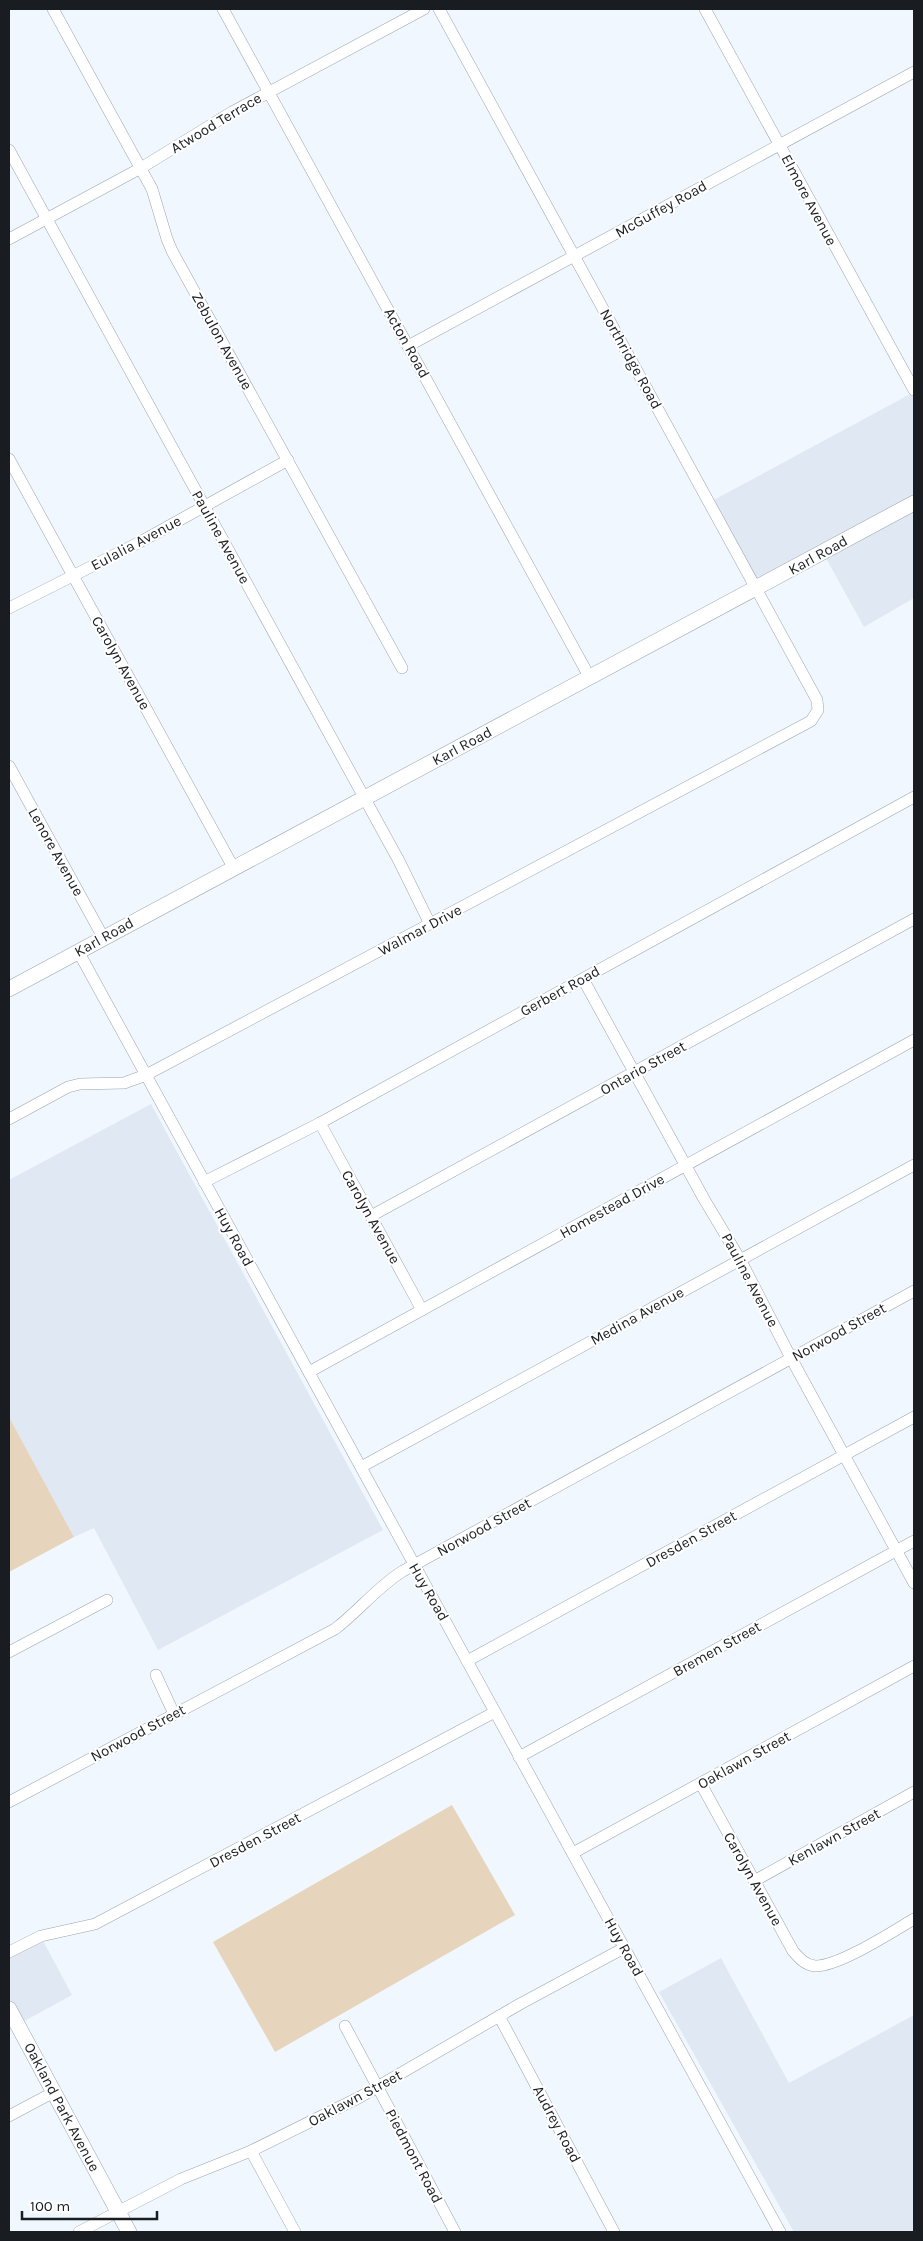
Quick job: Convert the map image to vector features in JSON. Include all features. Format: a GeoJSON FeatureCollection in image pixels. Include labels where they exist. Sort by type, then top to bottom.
{"type":"FeatureCollection","features":[{"type":"Feature","properties":{"kind":"main road","name":"Karl Road"},"geometry":{"type":"LineString","coordinates":[[9,989],[233,867],[364,799],[914,503]]}},
{"type":"Feature","properties":{"kind":"main road","name":"Oakland Park Avenue"},"geometry":{"type":"LineString","coordinates":[[9,2008],[129,2232]]}},
{"type":"Feature","properties":{"kind":"street","name":"Zebulon Avenue"},"geometry":{"type":"LineString","coordinates":[[54,9],[141,168],[156,199],[167,240],[172,250],[402,668]]}},
{"type":"Feature","properties":{"kind":"street","name":"Acton Road"},"geometry":{"type":"LineString","coordinates":[[223,9],[590,678]]}},
{"type":"Feature","properties":{"kind":"street","name":"Atwood Terrace"},"geometry":{"type":"LineString","coordinates":[[9,239],[141,168],[196,133],[268,92],[424,9]]}},
{"type":"Feature","properties":{"kind":"street","name":"Northridge Road"},"geometry":{"type":"LineString","coordinates":[[439,9],[757,588],[817,700],[818,710]]}},
{"type":"Feature","properties":{"kind":"street","name":"Elmore Avenue"},"geometry":{"type":"LineString","coordinates":[[705,9],[914,390]]}},
{"type":"Feature","properties":{"kind":"street","name":"McGuffey Road"},"geometry":{"type":"LineString","coordinates":[[408,346],[914,72]]}},
{"type":"Feature","properties":{"kind":"street","name":"Pauline Avenue"},"geometry":{"type":"LineString","coordinates":[[9,150],[412,887],[430,924]]}},
{"type":"Feature","properties":{"kind":"street","name":"Carolyn Avenue"},"geometry":{"type":"LineString","coordinates":[[9,459],[233,867]]}},
{"type":"Feature","properties":{"kind":"street","name":"Eulalia Avenue"},"geometry":{"type":"LineString","coordinates":[[9,608],[205,507],[288,460]]}},
{"type":"Feature","properties":{"kind":"street","name":"Walmar Drive"},"geometry":{"type":"LineString","coordinates":[[9,1119],[68,1087],[80,1084],[124,1083],[146,1075],[811,721],[818,710]]}},
{"type":"Feature","properties":{"kind":"street","name":"Lenore Avenue"},"geometry":{"type":"LineString","coordinates":[[9,766],[103,937]]}},
{"type":"Feature","properties":{"kind":"street","name":"Gerbert Road"},"geometry":{"type":"LineString","coordinates":[[204,1182],[320,1123],[914,798]]}},
{"type":"Feature","properties":{"kind":"street","name":"Ontario Street"},"geometry":{"type":"LineString","coordinates":[[372,1216],[914,919]]}},
{"type":"Feature","properties":{"kind":"street","name":"Huy Road"},"geometry":{"type":"LineString","coordinates":[[78,951],[361,1467],[413,1566],[573,1853],[780,2232]]}},
{"type":"Feature","properties":{"kind":"street","name":"Pauline Avenue"},"geometry":{"type":"LineString","coordinates":[[583,979],[686,1166],[741,1261],[791,1358],[914,1583]]}},
{"type":"Feature","properties":{"kind":"street","name":"Homestead Drive"},"geometry":{"type":"LineString","coordinates":[[309,1372],[914,1040]]}},
{"type":"Feature","properties":{"kind":"street","name":"Carolyn Avenue"},"geometry":{"type":"LineString","coordinates":[[320,1123],[422,1310]]}},
{"type":"Feature","properties":{"kind":"street","name":"Medina Avenue"},"geometry":{"type":"LineString","coordinates":[[361,1467],[914,1165]]}},
{"type":"Feature","properties":{"kind":"street","name":"Norwood Street"},"geometry":{"type":"LineString","coordinates":[[9,1802],[335,1629],[350,1618],[390,1579],[914,1291]]}},
{"type":"Feature","properties":{"kind":"street","name":"Dresden Street"},"geometry":{"type":"LineString","coordinates":[[467,1661],[914,1416]]}},
{"type":"Feature","properties":{"kind":"street","name":"Bremen Street"},"geometry":{"type":"LineString","coordinates":[[519,1757],[914,1541]]}},
{"type":"Feature","properties":{"kind":"street"},"geometry":{"type":"LineString","coordinates":[[9,1652],[107,1600]]}},
{"type":"Feature","properties":{"kind":"street","name":"Oaklawn Street"},"geometry":{"type":"LineString","coordinates":[[573,1853],[914,1666]]}},
{"type":"Feature","properties":{"kind":"street"},"geometry":{"type":"LineString","coordinates":[[156,1675],[174,1714]]}},
{"type":"Feature","properties":{"kind":"street","name":"Dresden Street"},"geometry":{"type":"LineString","coordinates":[[9,1952],[41,1936],[94,1924],[112,1916],[495,1712]]}},
{"type":"Feature","properties":{"kind":"street","name":"Carolyn Avenue"},"geometry":{"type":"LineString","coordinates":[[701,1784],[792,1951],[801,1961],[814,1966],[830,1965],[914,1919]]}},
{"type":"Feature","properties":{"kind":"street","name":"Kenlawn Street"},"geometry":{"type":"LineString","coordinates":[[754,1881],[914,1792]]}},
{"type":"Feature","properties":{"kind":"street","name":"Oaklawn Street"},"geometry":{"type":"LineString","coordinates":[[79,2232],[185,2177],[251,2151],[377,2088],[499,2016],[624,1948]]}},
{"type":"Feature","properties":{"kind":"street","name":"Audrey Road"},"geometry":{"type":"LineString","coordinates":[[499,2016],[614,2232]]}},
{"type":"Feature","properties":{"kind":"street","name":"Piedmont Road"},"geometry":{"type":"LineString","coordinates":[[345,2026],[455,2232]]}},
{"type":"Feature","properties":{"kind":"street"},"geometry":{"type":"LineString","coordinates":[[9,2116],[54,2092]]}},
{"type":"Feature","properties":{"kind":"street"},"geometry":{"type":"LineString","coordinates":[[251,2151],[295,2232]]}},
{"type":"Feature","properties":{"kind":"shaded area"},"geometry":{"type":"Polygon","coordinates":[[[914,392],[914,598],[864,627],[822,551],[755,588],[710,502],[914,392]]]}},
{"type":"Feature","properties":{"kind":"shaded area"},"geometry":{"type":"Polygon","coordinates":[[[151,1104],[383,1530],[158,1650],[94,1528],[74,1537],[9,1417],[9,1180],[151,1104]]]}},
{"type":"Feature","properties":{"kind":"shaded area"},"geometry":{"type":"Polygon","coordinates":[[[9,1417],[74,1537],[9,1572],[9,1417]]]}},
{"type":"Feature","properties":{"kind":"shaded area"},"geometry":{"type":"Polygon","coordinates":[[[452,1805],[515,1915],[275,2052],[213,1942],[452,1805]]]}},
{"type":"Feature","properties":{"kind":"shaded area"},"geometry":{"type":"Polygon","coordinates":[[[40,1935],[72,1995],[19,2024],[9,2005],[9,1949],[40,1935]]]}},
{"type":"Feature","properties":{"kind":"shaded area"},"geometry":{"type":"Polygon","coordinates":[[[721,1958],[789,2083],[914,2015],[914,2232],[794,2232],[659,1992],[721,1958]]]}}]}
